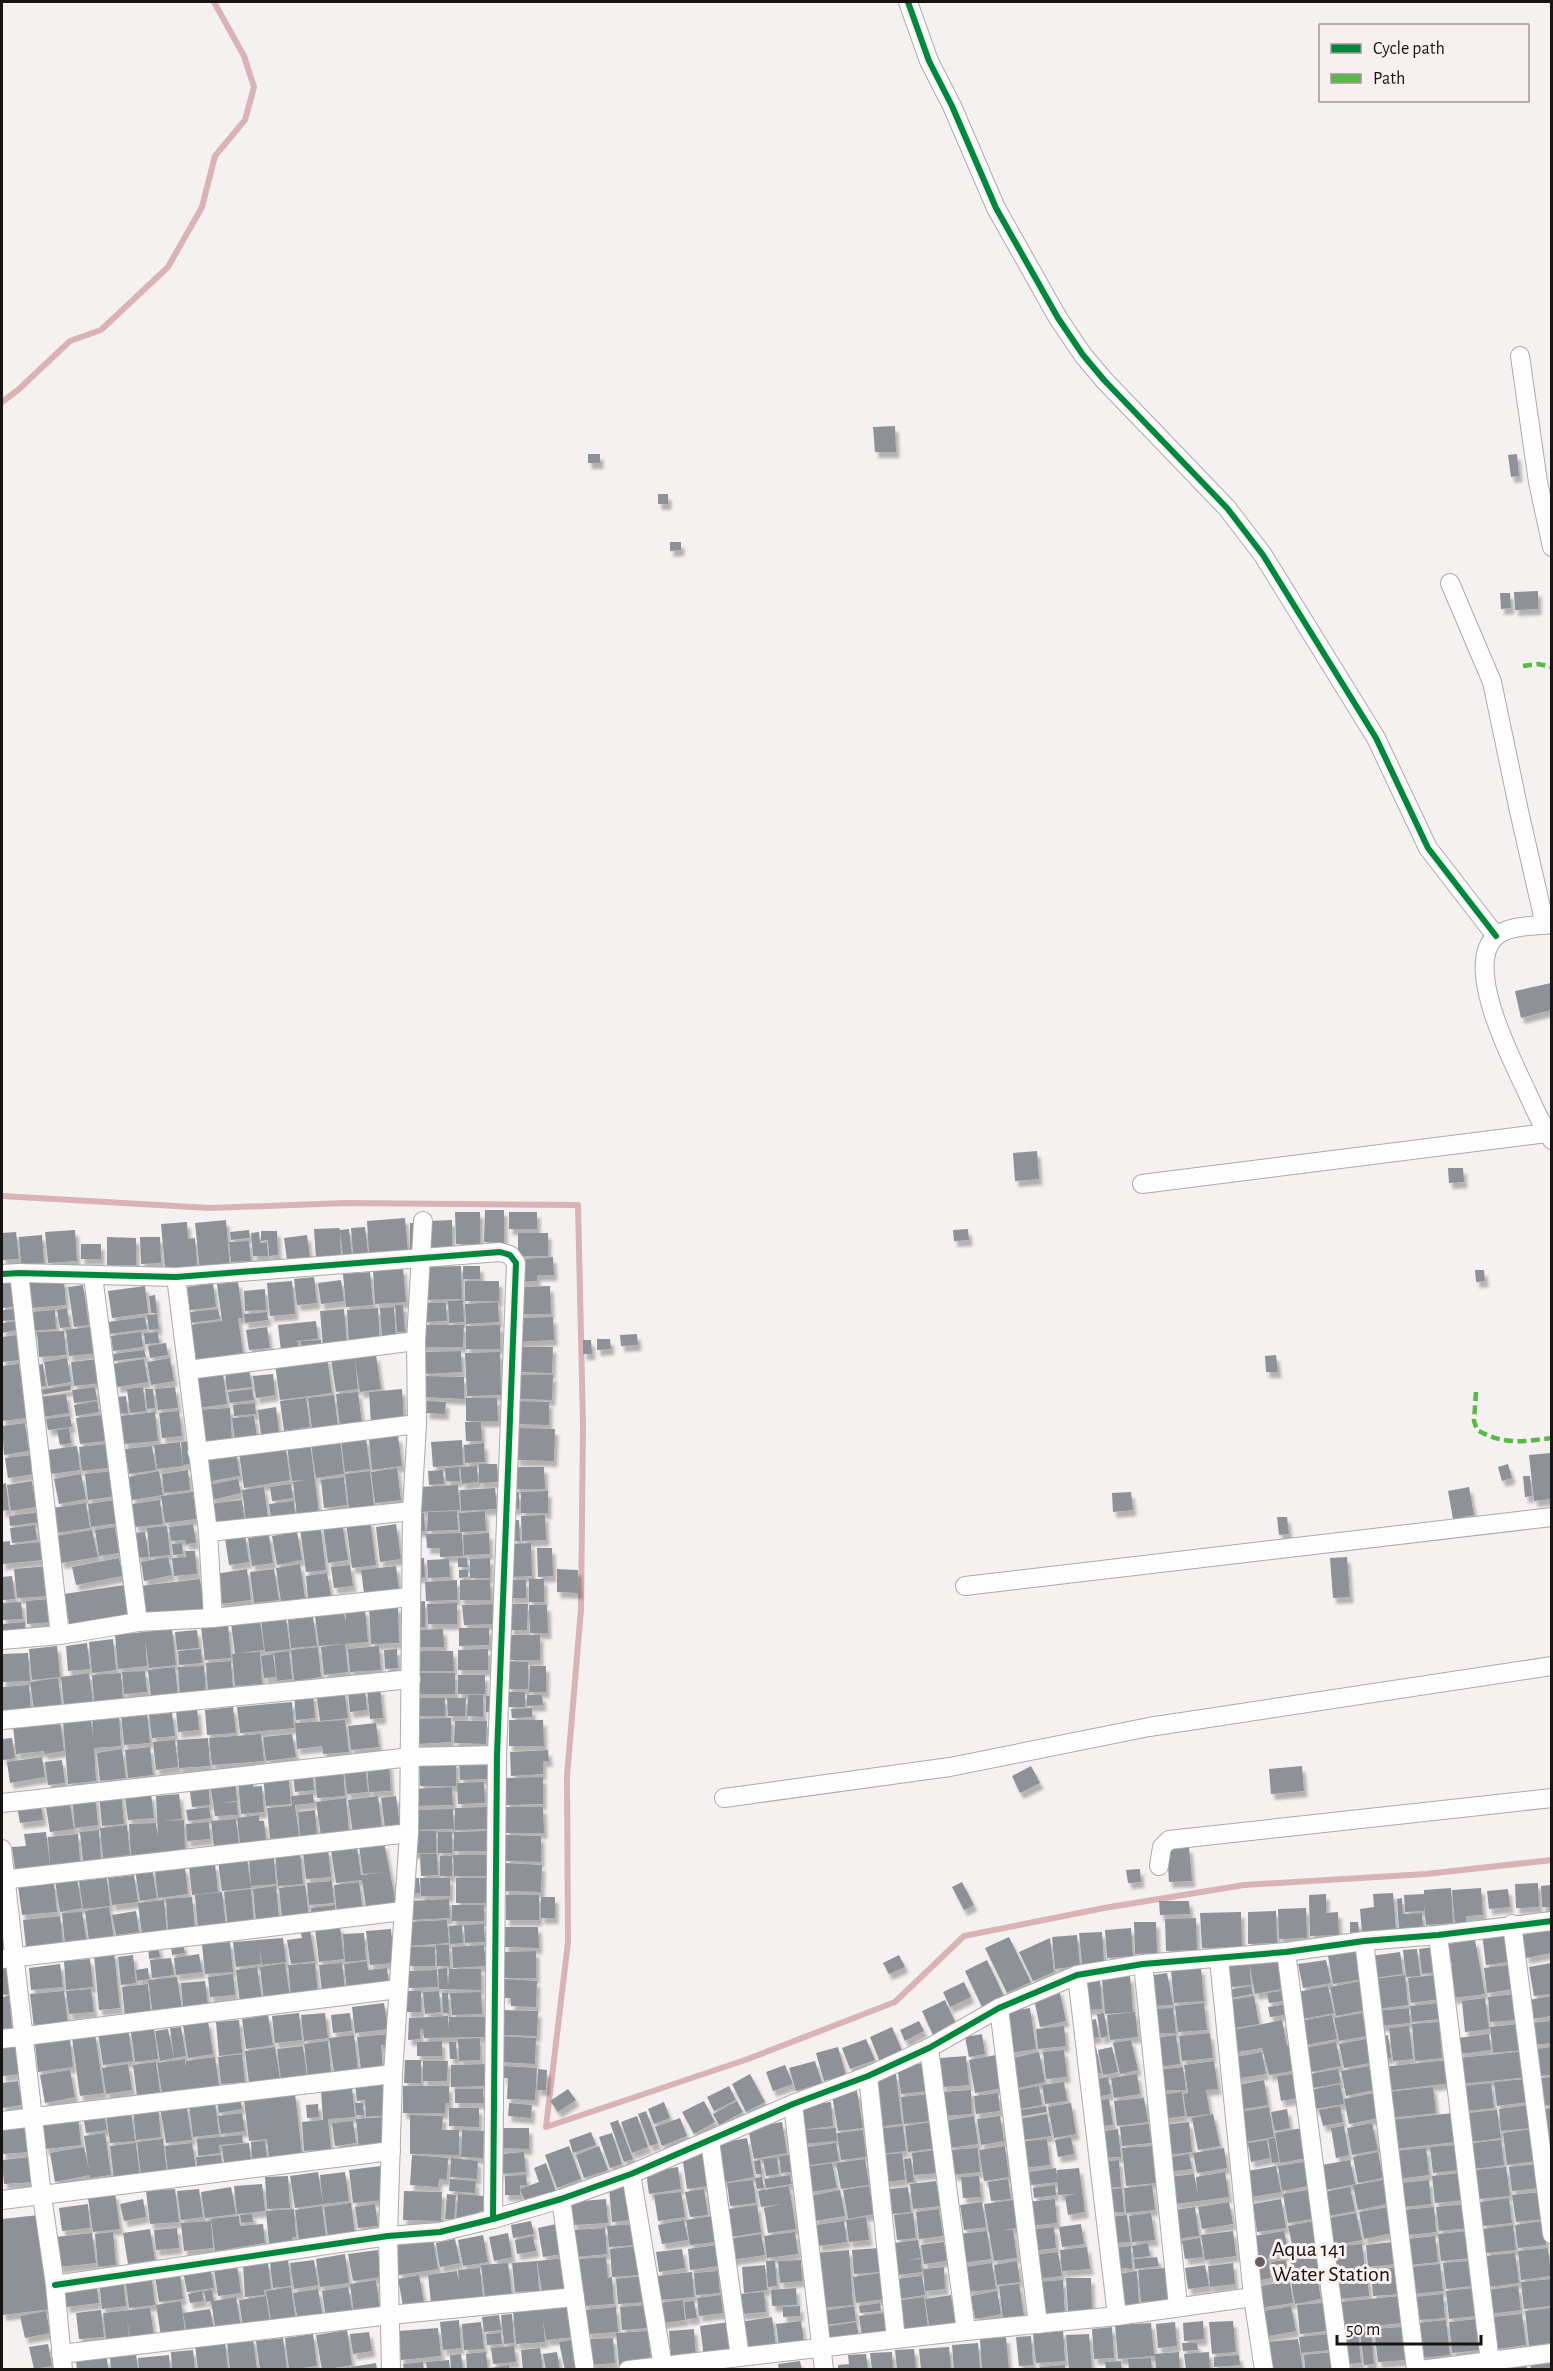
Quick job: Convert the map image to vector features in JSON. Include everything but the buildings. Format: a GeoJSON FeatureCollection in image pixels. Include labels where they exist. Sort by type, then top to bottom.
{"type":"FeatureCollection","features":[{"type":"Feature","properties":{"kind":"street"},"geometry":{"type":"LineString","coordinates":[[908,2],[929,62],[952,106],[996,208],[1058,318],[1083,355],[1104,380],[1227,508],[1263,555],[1376,738],[1428,848],[1496,936]]}},
{"type":"Feature","properties":{"kind":"street"},"geometry":{"type":"LineString","coordinates":[[1520,356],[1538,482],[1551,547]]}},
{"type":"Feature","properties":{"kind":"street"},"geometry":{"type":"LineString","coordinates":[[1142,1184],[1549,1136],[1495,1020],[1485,979],[1488,946],[1496,936],[1508,930],[1548,924],[1519,811],[1492,682],[1450,583]]}},
{"type":"Feature","properties":{"kind":"street"},"geometry":{"type":"LineString","coordinates":[[391,2370],[387,2236],[393,2074],[409,1833],[410,1597],[417,1424],[416,1341],[423,1221]]}},
{"type":"Feature","properties":{"kind":"street"},"geometry":{"type":"LineString","coordinates":[[60,1635],[10,1273],[176,1277],[500,1252],[510,1255],[516,1263],[497,1755],[493,2219]]}},
{"type":"Feature","properties":{"kind":"street"},"geometry":{"type":"LineString","coordinates":[[93,1276],[138,1622]]}},
{"type":"Feature","properties":{"kind":"street"},"geometry":{"type":"LineString","coordinates":[[176,1277],[208,1532],[213,1618]]}},
{"type":"Feature","properties":{"kind":"street"},"geometry":{"type":"LineString","coordinates":[[188,1370],[416,1341]]}},
{"type":"Feature","properties":{"kind":"street"},"geometry":{"type":"LineString","coordinates":[[197,1452],[417,1424]]}},
{"type":"Feature","properties":{"kind":"street"},"geometry":{"type":"LineString","coordinates":[[208,1532],[412,1511]]}},
{"type":"Feature","properties":{"kind":"street"},"geometry":{"type":"LineString","coordinates":[[965,1586],[1551,1517]]}},
{"type":"Feature","properties":{"kind":"street"},"geometry":{"type":"LineString","coordinates":[[2,1640],[60,1635],[138,1622],[213,1618],[410,1597]]}},
{"type":"Feature","properties":{"kind":"street"},"geometry":{"type":"LineString","coordinates":[[724,1798],[950,1767],[1149,1727],[1551,1666]]}},
{"type":"Feature","properties":{"kind":"street"},"geometry":{"type":"LineString","coordinates":[[2,1720],[411,1678]]}},
{"type":"Feature","properties":{"kind":"street"},"geometry":{"type":"LineString","coordinates":[[2,1803],[411,1757],[497,1755]]}},
{"type":"Feature","properties":{"kind":"street"},"geometry":{"type":"LineString","coordinates":[[1160,1866],[1162,1846],[1169,1840],[1551,1798]]}},
{"type":"Feature","properties":{"kind":"street"},"geometry":{"type":"LineString","coordinates":[[3,1880],[409,1833]]}},
{"type":"Feature","properties":{"kind":"street"},"geometry":{"type":"LineString","coordinates":[[2,1849],[8,1958],[23,2036],[55,2285],[62,2362],[390,2315],[575,2297]]}},
{"type":"Feature","properties":{"kind":"street"},"geometry":{"type":"LineString","coordinates":[[8,1958],[403,1911]]}},
{"type":"Feature","properties":{"kind":"street"},"geometry":{"type":"LineString","coordinates":[[55,2285],[387,2236],[440,2232],[561,2199],[631,2174],[793,2104],[868,2076],[929,2048],[999,2008],[1077,1975],[1143,1964],[1286,1952],[1364,1941],[1438,1935],[1512,1924],[1551,1921]]}},
{"type":"Feature","properties":{"kind":"street"},"geometry":{"type":"LineString","coordinates":[[1512,1924],[1551,2234]]}},
{"type":"Feature","properties":{"kind":"street"},"geometry":{"type":"LineString","coordinates":[[1438,1935],[1490,2365]]}},
{"type":"Feature","properties":{"kind":"street"},"geometry":{"type":"LineString","coordinates":[[1364,1941],[1418,2370],[1490,2365],[1551,2352]]}},
{"type":"Feature","properties":{"kind":"street"},"geometry":{"type":"LineString","coordinates":[[1286,1952],[1341,2370]]}},
{"type":"Feature","properties":{"kind":"street"},"geometry":{"type":"LineString","coordinates":[[1219,1959],[1253,2297],[1264,2370]]}},
{"type":"Feature","properties":{"kind":"street"},"geometry":{"type":"LineString","coordinates":[[1143,1964],[1178,2306]]}},
{"type":"Feature","properties":{"kind":"street"},"geometry":{"type":"LineString","coordinates":[[1077,1975],[1117,2316]]}},
{"type":"Feature","properties":{"kind":"street"},"geometry":{"type":"LineString","coordinates":[[2,2039],[398,1989]]}},
{"type":"Feature","properties":{"kind":"street"},"geometry":{"type":"LineString","coordinates":[[999,2008],[1038,2324]]}},
{"type":"Feature","properties":{"kind":"street"},"geometry":{"type":"LineString","coordinates":[[929,2048],[966,2331]]}},
{"type":"Feature","properties":{"kind":"street"},"geometry":{"type":"LineString","coordinates":[[2,2121],[393,2074]]}},
{"type":"Feature","properties":{"kind":"street"},"geometry":{"type":"LineString","coordinates":[[868,2076],[896,2339]]}},
{"type":"Feature","properties":{"kind":"street"},"geometry":{"type":"LineString","coordinates":[[793,2104],[824,2370]]}},
{"type":"Feature","properties":{"kind":"street"},"geometry":{"type":"LineString","coordinates":[[710,2141],[740,2357]]}},
{"type":"Feature","properties":{"kind":"street"},"geometry":{"type":"LineString","coordinates":[[2,2200],[391,2151]]}},
{"type":"Feature","properties":{"kind":"street"},"geometry":{"type":"LineString","coordinates":[[631,2174],[663,2366]]}},
{"type":"Feature","properties":{"kind":"street"},"geometry":{"type":"LineString","coordinates":[[561,2199],[585,2370]]}},
{"type":"Feature","properties":{"kind":"street"},"geometry":{"type":"LineString","coordinates":[[628,2370],[1117,2316],[1253,2297]]}},
{"type":"Feature","properties":{"kind":"waterway"},"geometry":{"type":"LineString","coordinates":[[2,402],[70,341],[101,330],[168,267],[202,207],[215,156],[245,120],[254,87],[244,56],[214,2]]}},
{"type":"Feature","properties":{"kind":"waterway"},"geometry":{"type":"LineString","coordinates":[[2,1196],[210,1208],[346,1203],[578,1205],[583,1424],[581,1609],[567,1776],[568,1942],[546,2127],[748,2059],[895,2002],[964,1936],[1104,1908],[1244,1885],[1426,1874],[1552,1860]]}},
{"type":"Feature","properties":{"kind":"marked path"},"geometry":{"type":"LineString","coordinates":[[1523,666],[1538,664],[1552,667]]}},
{"type":"Feature","properties":{"kind":"marked path"},"geometry":{"type":"LineString","coordinates":[[1476,1392],[1474,1421],[1477,1430],[1496,1438],[1513,1441],[1552,1438]]}},
{"type":"Feature","properties":{"kind":"cycle path"},"geometry":{"type":"LineString","coordinates":[[908,2],[929,61],[952,106],[996,208],[1058,318],[1083,355],[1104,380],[1227,508],[1263,555],[1376,738],[1428,848],[1496,936]]}},
{"type":"Feature","properties":{"kind":"cycle path"},"geometry":{"type":"LineString","coordinates":[[2,1274],[176,1277],[500,1252],[510,1255],[516,1263],[497,1755],[493,2219]]}},
{"type":"Feature","properties":{"kind":"cycle path"},"geometry":{"type":"LineString","coordinates":[[55,2285],[388,2236],[440,2232],[561,2199],[631,2174],[793,2104],[868,2076],[929,2048],[999,2008],[1077,1975],[1143,1964],[1286,1952],[1364,1941],[1438,1935],[1552,1921]]}},
{"type":"Feature","properties":{"kind":"place","name":"Aqua 141 Water Station"},"geometry":{"type":"Point","coordinates":[1260,2262]}}]}
